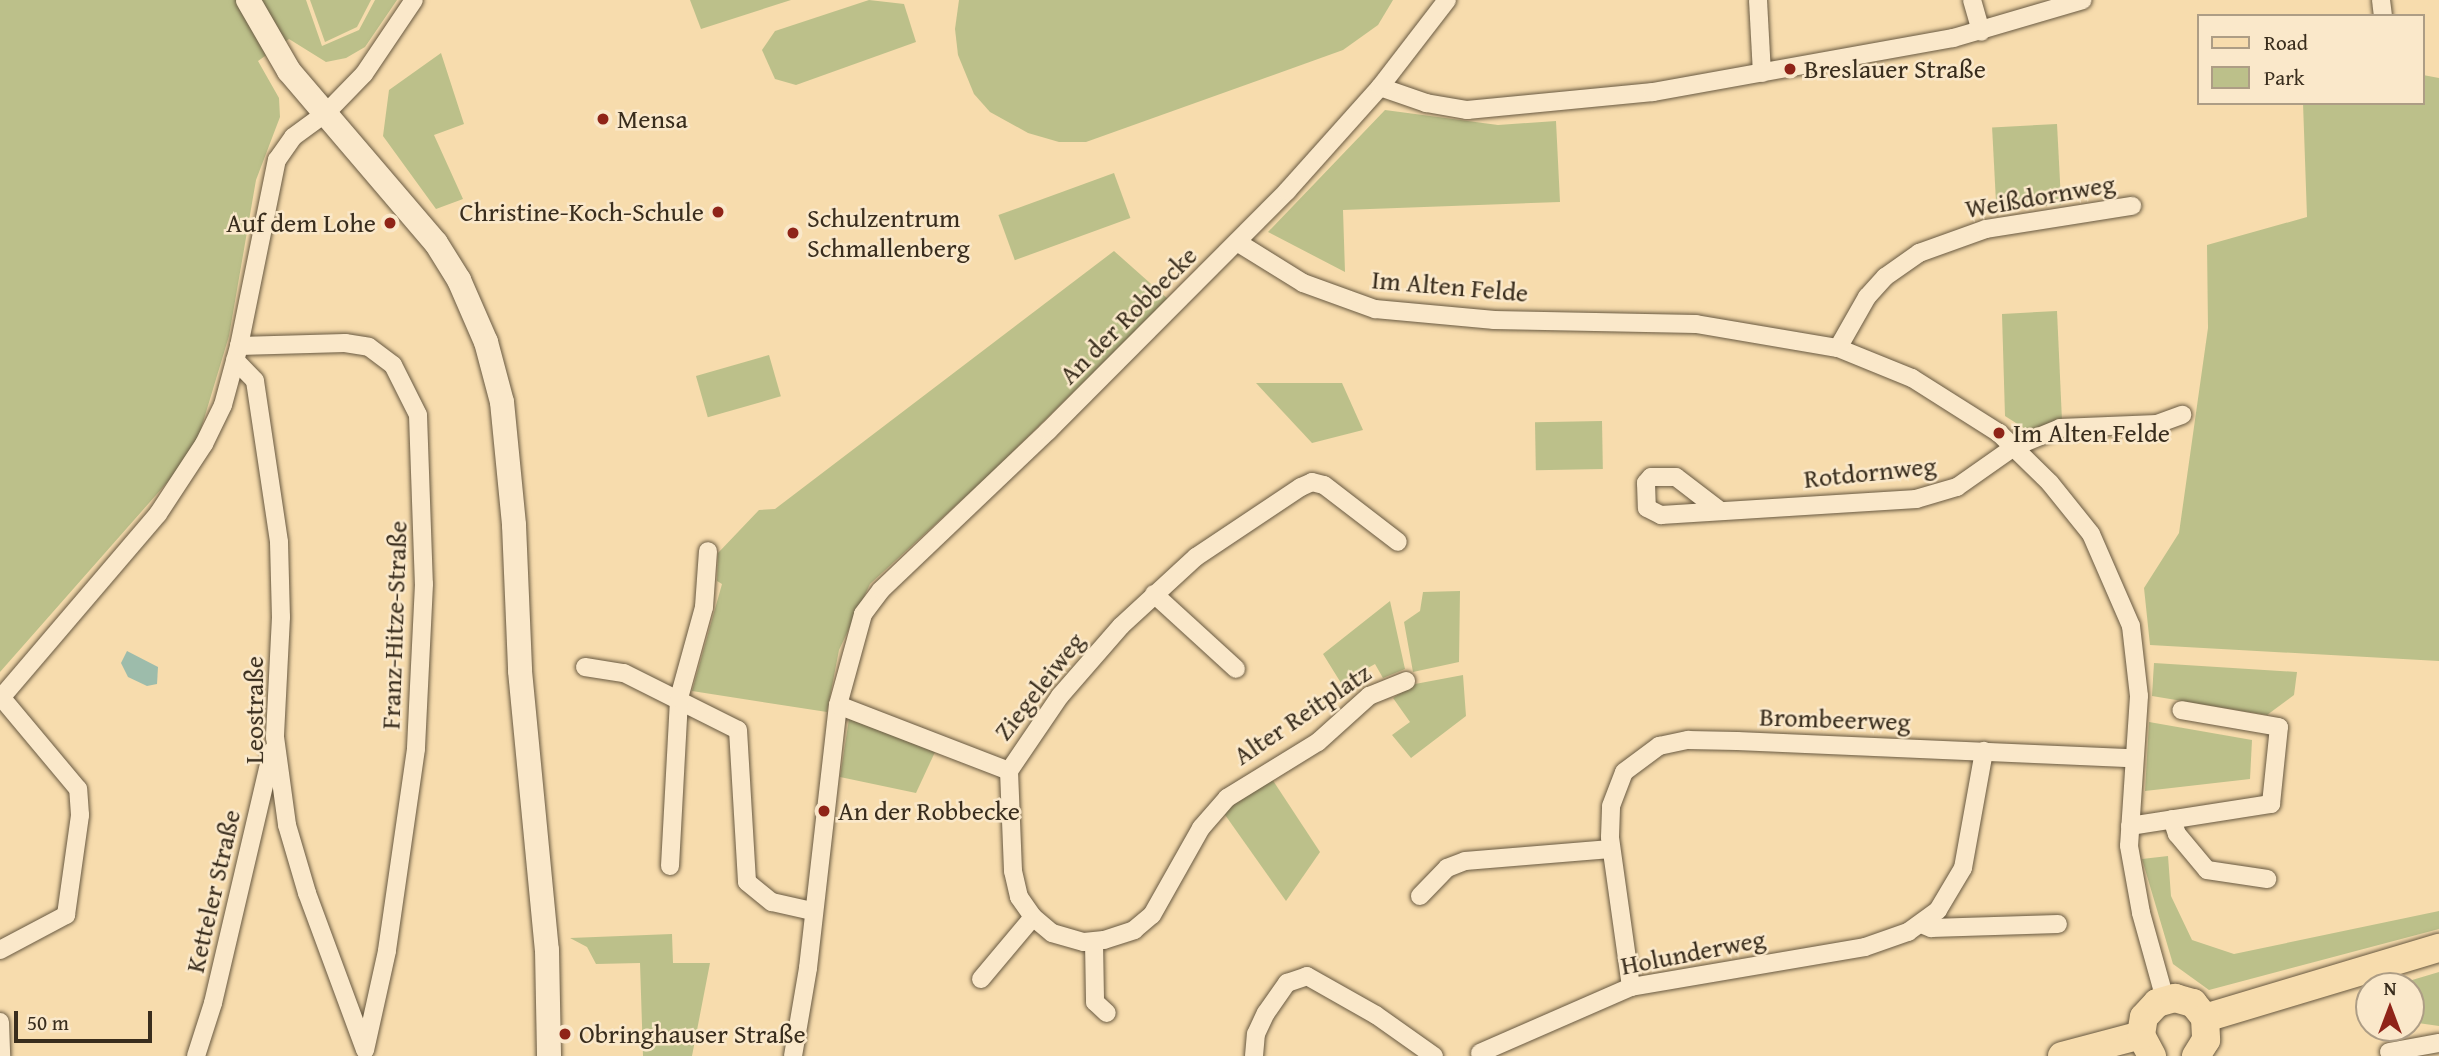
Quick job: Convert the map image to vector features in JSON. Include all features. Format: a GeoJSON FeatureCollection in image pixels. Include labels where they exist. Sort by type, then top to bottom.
{"type":"FeatureCollection","features":[{"type":"Feature","properties":{"kind":"main road"},"geometry":{"type":"LineString","coordinates":[[2205,1018],[2439,948]]}},
{"type":"Feature","properties":{"kind":"main road"},"geometry":{"type":"LineString","coordinates":[[2062,1056],[2147,1046],[2144,1017],[2165,999],[2193,1003],[2205,1018],[2206,1040],[2196,1056]]}},
{"type":"Feature","properties":{"kind":"street"},"geometry":{"type":"LineString","coordinates":[[248,0],[271,47],[429,234],[459,280],[486,342],[502,402],[514,525],[520,671],[547,950],[549,1056]]}},
{"type":"Feature","properties":{"kind":"street"},"geometry":{"type":"LineString","coordinates":[[0,950],[66,915],[80,815],[78,789],[1,698],[179,485],[214,425],[237,353],[277,160],[293,137],[327,112],[364,74],[414,0]]}},
{"type":"Feature","properties":{"kind":"street","name":"An der Robbecke"},"geometry":{"type":"LineString","coordinates":[[793,1056],[838,705],[858,626],[881,590],[1237,242],[1380,87],[1447,0]]}},
{"type":"Feature","properties":{"kind":"street"},"geometry":{"type":"LineString","coordinates":[[1758,0],[1762,73]]}},
{"type":"Feature","properties":{"kind":"street"},"geometry":{"type":"LineString","coordinates":[[1972,0],[1981,32]]}},
{"type":"Feature","properties":{"kind":"street"},"geometry":{"type":"LineString","coordinates":[[1380,87],[1426,103],[1466,110],[1653,92],[1981,32],[2083,0]]}},
{"type":"Feature","properties":{"kind":"street","name":"Weißdornweg"},"geometry":{"type":"LineString","coordinates":[[1838,348],[1867,297],[1919,253],[1986,229],[2132,206]]}},
{"type":"Feature","properties":{"kind":"street","name":"Im Alten Felde"},"geometry":{"type":"LineString","coordinates":[[1237,242],[1303,283],[1343,300],[1387,312],[1494,320],[1696,324],[1838,348],[1876,361],[1936,391],[2014,447],[2091,534],[2114,578],[2138,655],[2140,696],[2132,758],[2129,846],[2141,913],[2165,999]]}},
{"type":"Feature","properties":{"kind":"street","name":"Franz-Hitze-Straße"},"geometry":{"type":"LineString","coordinates":[[237,353],[345,343],[369,347],[393,365],[418,415],[424,584],[416,749],[387,951],[365,1053]]}},
{"type":"Feature","properties":{"kind":"street","name":"Leostraße"},"geometry":{"type":"LineString","coordinates":[[237,353],[255,381],[279,542],[281,617],[275,737],[287,825],[303,881],[365,1053]]}},
{"type":"Feature","properties":{"kind":"street","name":"Rotdornweg"},"geometry":{"type":"LineString","coordinates":[[1719,510],[1916,499],[1957,487],[2014,447],[2060,428],[2157,424],[2182,415]]}},
{"type":"Feature","properties":{"kind":"street","name":"Ziegeleiweg"},"geometry":{"type":"LineString","coordinates":[[838,705],[1009,771],[1060,696],[1154,594],[1196,557],[1312,482],[1324,485],[1398,542]]}},
{"type":"Feature","properties":{"kind":"street"},"geometry":{"type":"LineString","coordinates":[[670,866],[679,698],[704,607],[708,551]]}},
{"type":"Feature","properties":{"kind":"street"},"geometry":{"type":"LineString","coordinates":[[1154,594],[1236,669]]}},
{"type":"Feature","properties":{"kind":"street"},"geometry":{"type":"LineString","coordinates":[[585,667],[624,673],[679,698],[738,730],[746,873],[752,891],[772,902],[812,911]]}},
{"type":"Feature","properties":{"kind":"street","name":"Alter Reitplatz"},"geometry":{"type":"LineString","coordinates":[[1009,771],[1013,871],[1019,897],[1033,917],[1063,937],[1094,942],[1127,934],[1152,915],[1201,828],[1227,798],[1318,742],[1369,696],[1406,681]]}},
{"type":"Feature","properties":{"kind":"street"},"geometry":{"type":"LineString","coordinates":[[2130,826],[2271,804],[2278,766],[2278,727],[2181,710]]}},
{"type":"Feature","properties":{"kind":"street","name":"Ketteler Straße"},"geometry":{"type":"LineString","coordinates":[[197,1056],[214,1003],[275,737]]}},
{"type":"Feature","properties":{"kind":"street","name":"Brombeerweg"},"geometry":{"type":"LineString","coordinates":[[1631,987],[1611,849],[1611,806],[1624,772],[1646,752],[1672,742],[2132,758]]}},
{"type":"Feature","properties":{"kind":"street","name":"Holunderweg"},"geometry":{"type":"LineString","coordinates":[[1480,1053],[1631,987],[1865,947],[1922,923],[1949,895],[1963,868],[1984,751]]}},
{"type":"Feature","properties":{"kind":"street"},"geometry":{"type":"LineString","coordinates":[[2172,819],[2177,834],[2207,870],[2267,879]]}},
{"type":"Feature","properties":{"kind":"street"},"geometry":{"type":"LineString","coordinates":[[1420,896],[1447,868],[1465,861],[1611,849]]}},
{"type":"Feature","properties":{"kind":"street"},"geometry":{"type":"LineString","coordinates":[[981,979],[1033,917]]}},
{"type":"Feature","properties":{"kind":"street","name":"Holunderweg"},"geometry":{"type":"LineString","coordinates":[[1922,923],[1931,928],[2058,924]]}},
{"type":"Feature","properties":{"kind":"street"},"geometry":{"type":"LineString","coordinates":[[1094,942],[1095,1002],[1107,1013]]}},
{"type":"Feature","properties":{"kind":"street"},"geometry":{"type":"LineString","coordinates":[[1254,1056],[1266,1013],[1287,983],[1307,976],[1376,1016],[1434,1056]]}},
{"type":"Feature","properties":{"kind":"street"},"geometry":{"type":"LineString","coordinates":[[0,1022],[1,1056]]}},
{"type":"Feature","properties":{"kind":"street"},"geometry":{"type":"LineString","coordinates":[[2389,1052],[2439,1043]]}},
{"type":"Feature","properties":{"kind":"green space"},"geometry":{"type":"Polygon","coordinates":[[[0,0],[306,0],[322,46],[359,30],[375,0],[397,0],[365,47],[346,58],[326,62],[289,39],[258,61],[279,98],[280,117],[256,180],[229,336],[194,452],[0,672],[0,0]]]}},
{"type":"Feature","properties":{"kind":"green space"},"geometry":{"type":"Polygon","coordinates":[[[310,0],[371,0],[357,27],[325,42],[310,0]]]}},
{"type":"Feature","properties":{"kind":"green space"},"geometry":{"type":"Polygon","coordinates":[[[690,0],[791,0],[701,29],[690,0]]]}},
{"type":"Feature","properties":{"kind":"green space"},"geometry":{"type":"Polygon","coordinates":[[[869,0],[904,4],[916,42],[796,85],[775,79],[762,50],[775,31],[869,0]]]}},
{"type":"Feature","properties":{"kind":"green space"},"geometry":{"type":"Polygon","coordinates":[[[959,0],[1393,0],[1378,25],[1343,50],[1086,142],[1059,142],[1028,133],[990,112],[974,94],[958,55],[955,29],[959,0]]]}},
{"type":"Feature","properties":{"kind":"green space"},"geometry":{"type":"Polygon","coordinates":[[[441,53],[464,124],[434,135],[463,199],[436,209],[383,136],[389,90],[441,53]]]}},
{"type":"Feature","properties":{"kind":"green space"},"geometry":{"type":"Polygon","coordinates":[[[2425,75],[2439,78],[2439,661],[2150,645],[2144,588],[2179,533],[2208,328],[2207,245],[2307,217],[2303,105],[2425,105],[2425,75]]]}},
{"type":"Feature","properties":{"kind":"green space"},"geometry":{"type":"Polygon","coordinates":[[[1385,110],[1498,125],[1556,121],[1560,202],[1343,210],[1345,272],[1268,232],[1385,110]]]}},
{"type":"Feature","properties":{"kind":"green space"},"geometry":{"type":"Polygon","coordinates":[[[2057,124],[2061,205],[1996,208],[1992,127],[2057,124]]]}},
{"type":"Feature","properties":{"kind":"green space"},"geometry":{"type":"Polygon","coordinates":[[[1114,173],[1130,218],[1015,260],[998,215],[1114,173]]]}},
{"type":"Feature","properties":{"kind":"green space"},"geometry":{"type":"Polygon","coordinates":[[[1114,251],[1168,299],[990,474],[870,584],[839,650],[827,712],[692,691],[722,584],[717,581],[718,553],[759,510],[775,509],[1114,251]]]}},
{"type":"Feature","properties":{"kind":"green space"},"geometry":{"type":"Polygon","coordinates":[[[2057,311],[2062,421],[2030,432],[2005,416],[2002,314],[2057,311]]]}},
{"type":"Feature","properties":{"kind":"green space"},"geometry":{"type":"Polygon","coordinates":[[[769,355],[781,396],[708,417],[696,376],[769,355]]]}},
{"type":"Feature","properties":{"kind":"green space"},"geometry":{"type":"Polygon","coordinates":[[[1256,383],[1342,383],[1363,430],[1312,443],[1256,383]]]}},
{"type":"Feature","properties":{"kind":"green space"},"geometry":{"type":"Polygon","coordinates":[[[1602,421],[1603,469],[1536,470],[1535,422],[1602,421]]]}},
{"type":"Feature","properties":{"kind":"green space"},"geometry":{"type":"Polygon","coordinates":[[[1460,591],[1459,662],[1413,672],[1404,622],[1420,611],[1423,592],[1460,591]]]}},
{"type":"Feature","properties":{"kind":"green space"},"geometry":{"type":"Polygon","coordinates":[[[1390,601],[1405,669],[1383,678],[1375,664],[1341,683],[1323,654],[1390,601]]]}},
{"type":"Feature","properties":{"kind":"green space"},"geometry":{"type":"Polygon","coordinates":[[[2154,663],[2297,672],[2294,695],[2267,715],[2152,696],[2154,663]]]}},
{"type":"Feature","properties":{"kind":"green space"},"geometry":{"type":"Polygon","coordinates":[[[1463,675],[1466,716],[1411,758],[1392,735],[1410,722],[1393,698],[1415,684],[1463,675]]]}},
{"type":"Feature","properties":{"kind":"green space"},"geometry":{"type":"Polygon","coordinates":[[[849,719],[935,752],[916,793],[840,777],[849,719]]]}},
{"type":"Feature","properties":{"kind":"green space"},"geometry":{"type":"Polygon","coordinates":[[[2149,722],[2252,740],[2250,779],[2145,791],[2149,722]]]}},
{"type":"Feature","properties":{"kind":"green space"},"geometry":{"type":"Polygon","coordinates":[[[1272,779],[1320,852],[1286,901],[1223,812],[1272,779]]]}},
{"type":"Feature","properties":{"kind":"green space"},"geometry":{"type":"Polygon","coordinates":[[[2168,856],[2171,896],[2192,940],[2234,954],[2439,911],[2439,929],[2209,990],[2173,964],[2142,859],[2168,856]]]}},
{"type":"Feature","properties":{"kind":"green space"},"geometry":{"type":"Polygon","coordinates":[[[672,934],[673,963],[710,963],[692,1056],[643,1056],[640,963],[596,964],[587,947],[570,938],[672,934]]]}},
{"type":"Feature","properties":{"kind":"green space"},"geometry":{"type":"Polygon","coordinates":[[[2439,972],[2439,1026],[2425,1024],[2425,976],[2439,972]]]}},
{"type":"Feature","properties":{"kind":"shaded area"},"geometry":{"type":"Polygon","coordinates":[[[127,651],[158,667],[157,684],[147,686],[128,677],[121,663],[127,651]]]}},
{"type":"Feature","properties":{"kind":"place","name":"Breslauer Straße"},"geometry":{"type":"Point","coordinates":[1790,69]}},
{"type":"Feature","properties":{"kind":"place","name":"Mensa"},"geometry":{"type":"Point","coordinates":[603,119]}},
{"type":"Feature","properties":{"kind":"place","name":"Christine-Koch-Schule"},"geometry":{"type":"Point","coordinates":[718,212]}},
{"type":"Feature","properties":{"kind":"place","name":"Auf dem Lohe"},"geometry":{"type":"Point","coordinates":[390,223]}},
{"type":"Feature","properties":{"kind":"place","name":"Schulzentrum Schmallenberg"},"geometry":{"type":"Point","coordinates":[793,233]}},
{"type":"Feature","properties":{"kind":"place","name":"Im Alten Felde"},"geometry":{"type":"Point","coordinates":[1999,433]}},
{"type":"Feature","properties":{"kind":"place","name":"An der Robbecke"},"geometry":{"type":"Point","coordinates":[824,811]}},
{"type":"Feature","properties":{"kind":"place","name":"Obringhauser Straße"},"geometry":{"type":"Point","coordinates":[565,1034]}}]}
